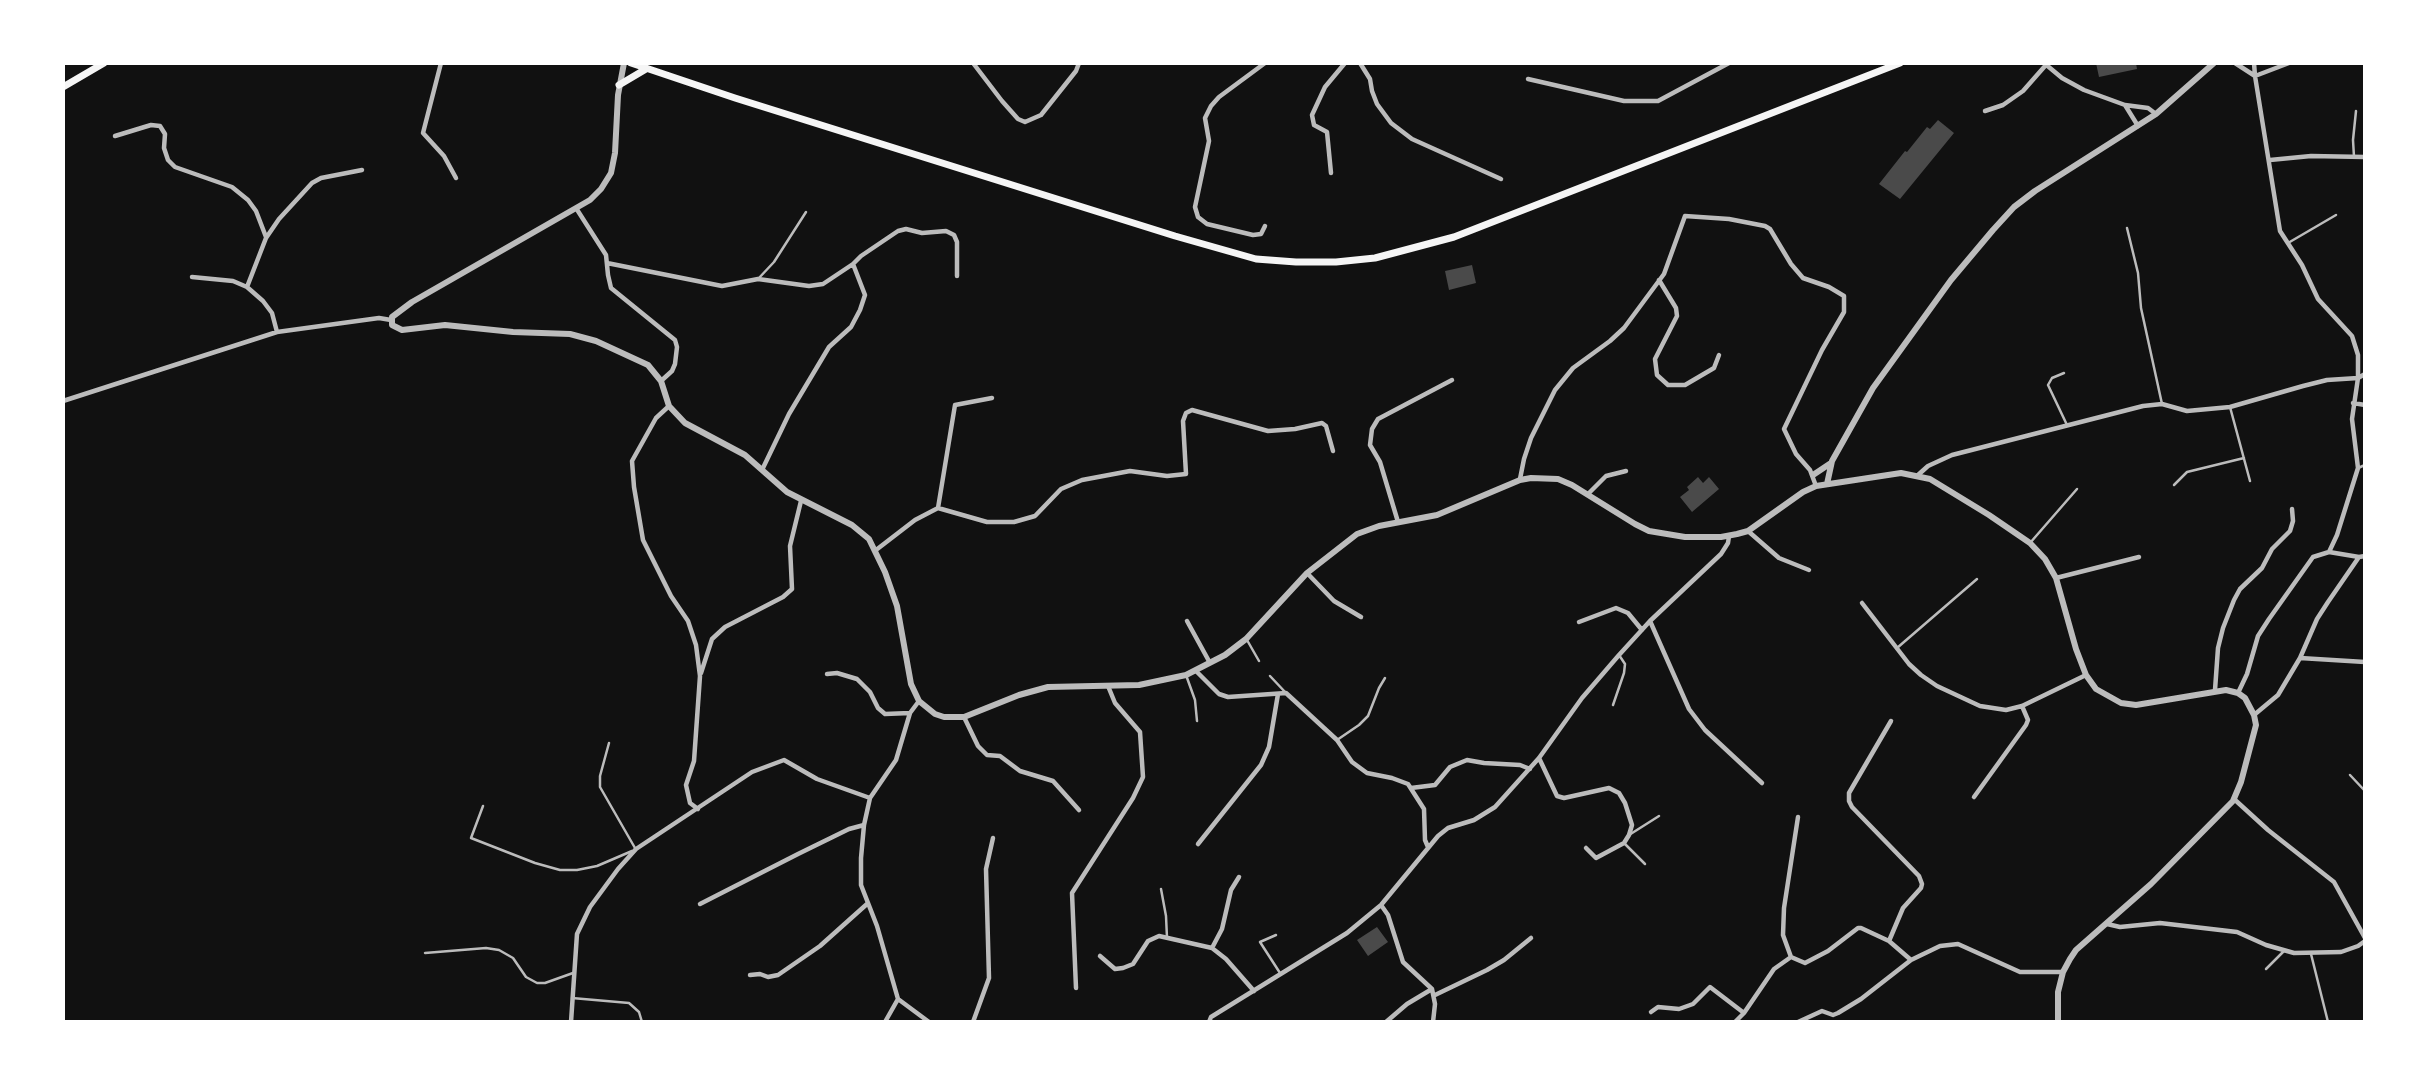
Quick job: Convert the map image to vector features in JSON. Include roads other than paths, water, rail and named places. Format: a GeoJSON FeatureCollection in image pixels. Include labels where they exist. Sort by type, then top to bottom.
{"type":"FeatureCollection","features":[{"type":"Feature","properties":{"kind":"main road"},"geometry":{"type":"LineString","coordinates":[[63,87],[104,63]]}},
{"type":"Feature","properties":{"kind":"main road"},"geometry":{"type":"LineString","coordinates":[[631,63],[958,168],[1256,259],[1336,262],[1375,258],[1454,237],[1900,63]]}},
{"type":"Feature","properties":{"kind":"main road"},"geometry":{"type":"LineString","coordinates":[[620,85],[646,69]]}},
{"type":"Feature","properties":{"kind":"street"},"geometry":{"type":"LineString","coordinates":[[441,63],[423,134],[444,156],[456,178]]}},
{"type":"Feature","properties":{"kind":"street"},"geometry":{"type":"LineString","coordinates":[[391,320],[405,307],[590,200],[601,189],[611,173],[615,153],[616,120],[624,63]]}},
{"type":"Feature","properties":{"kind":"street"},"geometry":{"type":"LineString","coordinates":[[973,63],[1018,119],[1025,122],[1041,115],[1076,71],[1079,63]]}},
{"type":"Feature","properties":{"kind":"street"},"geometry":{"type":"LineString","coordinates":[[1265,63],[1219,97],[1205,118],[1209,141],[1195,207],[1198,217],[1207,224],[1253,235],[1261,234],[1265,226]]}},
{"type":"Feature","properties":{"kind":"street"},"geometry":{"type":"LineString","coordinates":[[1331,173],[1327,132],[1314,125],[1312,114],[1325,87],[1345,63]]}},
{"type":"Feature","properties":{"kind":"street"},"geometry":{"type":"LineString","coordinates":[[1360,63],[1370,79],[1377,104],[1391,123],[1412,139],[1501,179]]}},
{"type":"Feature","properties":{"kind":"street"},"geometry":{"type":"LineString","coordinates":[[1528,79],[1624,101],[1658,102],[1729,63]]}},
{"type":"Feature","properties":{"kind":"street"},"geometry":{"type":"LineString","coordinates":[[1827,484],[1832,462],[1880,377],[1951,281],[2014,207],[2138,127],[2214,63]]}},
{"type":"Feature","properties":{"kind":"street"},"geometry":{"type":"LineString","coordinates":[[2235,63],[2255,76]]}},
{"type":"Feature","properties":{"kind":"street"},"geometry":{"type":"LineString","coordinates":[[2255,63],[2280,231],[2302,265],[2318,299],[2352,336],[2356,344],[2358,378],[2351,419],[2358,468],[2329,552]]}},
{"type":"Feature","properties":{"kind":"street"},"geometry":{"type":"LineString","coordinates":[[2255,76],[2289,63]]}},
{"type":"Feature","properties":{"kind":"street"},"geometry":{"type":"LineString","coordinates":[[1985,111],[2003,105],[2023,91],[2045,64],[2084,90],[2124,105],[2148,108],[2156,114]]}},
{"type":"Feature","properties":{"kind":"street"},"geometry":{"type":"LineString","coordinates":[[2124,105],[2138,127]]}},
{"type":"Feature","properties":{"kind":"street"},"geometry":{"type":"LineString","coordinates":[[115,136],[151,125],[160,126],[165,134],[164,148],[167,159],[175,167],[232,187],[257,211],[266,238]]}},
{"type":"Feature","properties":{"kind":"street"},"geometry":{"type":"LineString","coordinates":[[2270,160],[2311,156],[2365,157]]}},
{"type":"Feature","properties":{"kind":"street"},"geometry":{"type":"LineString","coordinates":[[247,287],[266,238],[279,219],[312,183],[321,178],[362,170]]}},
{"type":"Feature","properties":{"kind":"street"},"geometry":{"type":"LineString","coordinates":[[576,208],[606,255],[611,288],[675,340],[673,371],[661,381]]}},
{"type":"Feature","properties":{"kind":"street"},"geometry":{"type":"LineString","coordinates":[[1520,480],[1531,438],[1555,390],[1573,368],[1624,328],[1664,274],[1685,216],[1729,219],[1770,229],[1791,264],[1803,278],[1829,287],[1844,296],[1844,312],[1817,359],[1784,429],[1796,454],[1813,475],[1816,486]]}},
{"type":"Feature","properties":{"kind":"street"},"geometry":{"type":"LineString","coordinates":[[607,263],[722,286],[758,279],[809,286],[822,284],[898,231],[906,229],[922,233],[946,231],[954,235],[957,242],[957,275]]}},
{"type":"Feature","properties":{"kind":"street"},"geometry":{"type":"LineString","coordinates":[[762,471],[789,414],[829,347],[851,327],[860,310],[865,295],[853,264]]}},
{"type":"Feature","properties":{"kind":"street"},"geometry":{"type":"LineString","coordinates":[[192,277],[215,278],[247,287],[272,313],[277,332]]}},
{"type":"Feature","properties":{"kind":"street"},"geometry":{"type":"LineString","coordinates":[[1659,280],[1676,307],[1677,316],[1655,359],[1657,375],[1668,385],[1685,385],[1714,368],[1719,355]]}},
{"type":"Feature","properties":{"kind":"street"},"geometry":{"type":"LineString","coordinates":[[63,401],[277,332],[379,318],[391,320]]}},
{"type":"Feature","properties":{"kind":"street"},"geometry":{"type":"LineString","coordinates":[[391,320],[394,328],[402,330],[445,325],[570,334],[596,341],[638,359],[655,371],[669,405],[685,423],[734,448],[801,501],[861,531],[876,551],[897,606],[911,684],[919,701],[935,714],[944,717],[964,717],[1019,695],[1048,688],[1139,685],[1196,671],[1246,639],[1307,573],[1357,534],[1378,526],[1437,515],[1520,480],[1541,477],[1558,479],[1649,531],[1685,537],[1729,536],[1748,531],[1803,492],[1816,486],[1901,473],[1918,475],[1948,489],[2030,543],[2045,559],[2056,578],[2086,675],[2107,698],[2121,703],[2150,705],[2215,690],[2226,690],[2245,698],[2254,715],[2254,736],[2234,799],[2151,884],[2076,950],[2063,972],[2058,992],[2058,1022]]}},
{"type":"Feature","properties":{"kind":"street"},"geometry":{"type":"LineString","coordinates":[[1918,475],[1928,466],[1952,455],[2143,406],[2162,404],[2187,411],[2230,407],[2327,380],[2358,378],[2365,374]]}},
{"type":"Feature","properties":{"kind":"street"},"geometry":{"type":"LineString","coordinates":[[1398,522],[1380,462],[1370,445],[1372,429],[1378,419],[1452,380]]}},
{"type":"Feature","properties":{"kind":"street"},"geometry":{"type":"LineString","coordinates":[[938,508],[955,405],[992,398]]}},
{"type":"Feature","properties":{"kind":"street"},"geometry":{"type":"LineString","coordinates":[[2353,403],[2365,405]]}},
{"type":"Feature","properties":{"kind":"street"},"geometry":{"type":"LineString","coordinates":[[669,405],[656,418],[632,461],[643,540],[671,596],[688,621],[696,645],[700,676],[694,761],[686,785],[690,803],[698,809]]}},
{"type":"Feature","properties":{"kind":"street"},"geometry":{"type":"LineString","coordinates":[[876,551],[915,520],[938,508],[987,522],[1014,522],[1035,516],[1060,489],[1082,480],[1130,471],[1186,474],[1183,421],[1186,413],[1192,410],[1268,431],[1322,423],[1326,426],[1333,451]]}},
{"type":"Feature","properties":{"kind":"street"},"geometry":{"type":"LineString","coordinates":[[1813,475],[1832,462]]}},
{"type":"Feature","properties":{"kind":"street"},"geometry":{"type":"LineString","coordinates":[[1588,494],[1606,476],[1626,471]]}},
{"type":"Feature","properties":{"kind":"street"},"geometry":{"type":"LineString","coordinates":[[700,676],[712,639],[725,627],[783,597],[792,589],[790,546],[801,501]]}},
{"type":"Feature","properties":{"kind":"street"},"geometry":{"type":"LineString","coordinates":[[2215,690],[2218,648],[2234,600],[2240,589],[2262,568],[2272,549],[2290,531],[2292,509]]}},
{"type":"Feature","properties":{"kind":"street"},"geometry":{"type":"LineString","coordinates":[[1748,531],[1779,558],[1808,570]]}},
{"type":"Feature","properties":{"kind":"street"},"geometry":{"type":"LineString","coordinates":[[1209,1022],[1212,1017],[1280,973],[1347,933],[1381,905],[1428,847],[1448,828],[1474,820],[1495,807],[1539,758],[1582,698],[1619,655],[1650,621],[1721,554],[1729,536]]}},
{"type":"Feature","properties":{"kind":"street"},"geometry":{"type":"LineString","coordinates":[[2238,693],[2247,674],[2258,636],[2313,557],[2329,552],[2362,556],[2317,619],[2300,658],[2278,695],[2254,715]]}},
{"type":"Feature","properties":{"kind":"street"},"geometry":{"type":"LineString","coordinates":[[2056,578],[2139,557]]}},
{"type":"Feature","properties":{"kind":"street"},"geometry":{"type":"LineString","coordinates":[[1307,573],[1334,601],[1361,617]]}},
{"type":"Feature","properties":{"kind":"street"},"geometry":{"type":"LineString","coordinates":[[1862,603],[1921,675],[1959,698],[1993,709],[2022,706],[2086,675]]}},
{"type":"Feature","properties":{"kind":"street"},"geometry":{"type":"LineString","coordinates":[[1579,622],[1616,608],[1629,614],[1642,630]]}},
{"type":"Feature","properties":{"kind":"street"},"geometry":{"type":"LineString","coordinates":[[1188,621],[1210,664]]}},
{"type":"Feature","properties":{"kind":"street"},"geometry":{"type":"LineString","coordinates":[[1650,621],[1689,709],[1705,730],[1762,783]]}},
{"type":"Feature","properties":{"kind":"street"},"geometry":{"type":"LineString","coordinates":[[2300,658],[2365,662]]}},
{"type":"Feature","properties":{"kind":"street"},"geometry":{"type":"LineString","coordinates":[[1196,671],[1219,694],[1238,697],[1286,693],[1337,740],[1352,762],[1367,773],[1402,781],[1411,788],[1424,809],[1425,840],[1428,847]]}},
{"type":"Feature","properties":{"kind":"street"},"geometry":{"type":"LineString","coordinates":[[827,674],[837,673],[857,678],[885,714],[910,713]]}},
{"type":"Feature","properties":{"kind":"street"},"geometry":{"type":"LineString","coordinates":[[1076,988],[1072,893],[1143,777],[1140,732],[1115,703],[1108,686]]}},
{"type":"Feature","properties":{"kind":"street"},"geometry":{"type":"LineString","coordinates":[[1198,844],[1261,765],[1269,747],[1278,694]]}},
{"type":"Feature","properties":{"kind":"street"},"geometry":{"type":"LineString","coordinates":[[919,701],[910,713],[896,760],[870,798],[861,858],[862,885],[898,999],[929,1022]]}},
{"type":"Feature","properties":{"kind":"street"},"geometry":{"type":"LineString","coordinates":[[1974,797],[2026,725],[2028,720],[2022,706]]}},
{"type":"Feature","properties":{"kind":"street"},"geometry":{"type":"LineString","coordinates":[[964,717],[978,746],[987,755],[1000,756],[1028,775],[1041,775],[1053,780],[1079,810]]}},
{"type":"Feature","properties":{"kind":"street"},"geometry":{"type":"LineString","coordinates":[[1889,941],[1903,908],[1922,884],[1919,876],[1853,807],[1849,801],[1849,793],[1891,722]]}},
{"type":"Feature","properties":{"kind":"street"},"geometry":{"type":"LineString","coordinates":[[1539,758],[1557,796],[1574,796],[1609,789],[1619,793],[1625,803],[1632,824],[1624,843],[1596,858],[1586,848]]}},
{"type":"Feature","properties":{"kind":"street"},"geometry":{"type":"LineString","coordinates":[[571,1022],[578,934],[590,907],[636,849],[752,772],[784,760],[817,779],[870,798]]}},
{"type":"Feature","properties":{"kind":"street"},"geometry":{"type":"LineString","coordinates":[[1411,788],[1435,785],[1450,767],[1467,760],[1484,764],[1520,765],[1530,769]]}},
{"type":"Feature","properties":{"kind":"street"},"geometry":{"type":"LineString","coordinates":[[2107,925],[2120,927],[2160,923],[2238,932],[2284,951],[2311,954],[2341,952],[2358,946],[2365,940],[2334,882],[2268,830],[2234,799]]}},
{"type":"Feature","properties":{"kind":"street"},"geometry":{"type":"LineString","coordinates":[[1798,817],[1784,908],[1783,935],[1791,957],[1805,963],[1828,951],[1858,928],[1889,941],[1912,960]]}},
{"type":"Feature","properties":{"kind":"street"},"geometry":{"type":"LineString","coordinates":[[700,904],[849,829],[864,825]]}},
{"type":"Feature","properties":{"kind":"street"},"geometry":{"type":"LineString","coordinates":[[973,1022],[989,978],[986,869],[993,838]]}},
{"type":"Feature","properties":{"kind":"street"},"geometry":{"type":"LineString","coordinates":[[1212,948],[1222,929],[1231,890],[1239,877]]}},
{"type":"Feature","properties":{"kind":"street"},"geometry":{"type":"LineString","coordinates":[[750,975],[778,975],[820,946],[867,904]]}},
{"type":"Feature","properties":{"kind":"street"},"geometry":{"type":"LineString","coordinates":[[1381,905],[1388,915],[1403,962],[1432,989],[1433,1022]]}},
{"type":"Feature","properties":{"kind":"street"},"geometry":{"type":"LineString","coordinates":[[1100,956],[1115,969],[1123,968],[1133,964],[1148,941],[1159,936],[1212,948],[1226,959],[1254,991]]}},
{"type":"Feature","properties":{"kind":"street"},"geometry":{"type":"LineString","coordinates":[[1434,995],[1488,970],[1531,938]]}},
{"type":"Feature","properties":{"kind":"street"},"geometry":{"type":"LineString","coordinates":[[1798,1022],[1822,1011],[1833,1015],[1838,1013],[1912,960],[1940,946],[1958,944],[2020,972],[2063,972]]}},
{"type":"Feature","properties":{"kind":"street"},"geometry":{"type":"LineString","coordinates":[[1735,1022],[1774,969],[1791,957]]}},
{"type":"Feature","properties":{"kind":"street"},"geometry":{"type":"LineString","coordinates":[[1651,1012],[1658,1007],[1679,1009],[1693,1004],[1710,987],[1744,1013]]}},
{"type":"Feature","properties":{"kind":"street"},"geometry":{"type":"LineString","coordinates":[[1385,1022],[1432,989]]}},
{"type":"Feature","properties":{"kind":"street"},"geometry":{"type":"LineString","coordinates":[[885,1022],[898,999]]}},
{"type":"Feature","properties":{"kind":"lane"},"geometry":{"type":"LineString","coordinates":[[2354,157],[2356,111]]}},
{"type":"Feature","properties":{"kind":"lane"},"geometry":{"type":"LineString","coordinates":[[758,279],[774,262],[806,212]]}},
{"type":"Feature","properties":{"kind":"lane"},"geometry":{"type":"LineString","coordinates":[[2288,243],[2336,215]]}},
{"type":"Feature","properties":{"kind":"lane"},"geometry":{"type":"LineString","coordinates":[[2127,228],[2162,404]]}},
{"type":"Feature","properties":{"kind":"lane"},"geometry":{"type":"LineString","coordinates":[[2064,373],[2052,378],[2048,386],[2067,425]]}},
{"type":"Feature","properties":{"kind":"lane"},"geometry":{"type":"LineString","coordinates":[[2230,407],[2250,481]]}},
{"type":"Feature","properties":{"kind":"lane"},"geometry":{"type":"LineString","coordinates":[[2174,485],[2186,472],[2245,457]]}},
{"type":"Feature","properties":{"kind":"lane"},"geometry":{"type":"LineString","coordinates":[[2358,468],[2365,465]]}},
{"type":"Feature","properties":{"kind":"lane"},"geometry":{"type":"LineString","coordinates":[[2030,543],[2077,489]]}},
{"type":"Feature","properties":{"kind":"lane"},"geometry":{"type":"LineString","coordinates":[[1897,648],[1978,579]]}},
{"type":"Feature","properties":{"kind":"lane"},"geometry":{"type":"LineString","coordinates":[[1246,639],[1259,661]]}},
{"type":"Feature","properties":{"kind":"lane"},"geometry":{"type":"LineString","coordinates":[[1613,705],[1624,673],[1625,664],[1619,655]]}},
{"type":"Feature","properties":{"kind":"lane"},"geometry":{"type":"LineString","coordinates":[[1186,675],[1195,700],[1197,721]]}},
{"type":"Feature","properties":{"kind":"lane"},"geometry":{"type":"LineString","coordinates":[[1270,676],[1286,693]]}},
{"type":"Feature","properties":{"kind":"lane"},"geometry":{"type":"LineString","coordinates":[[1337,740],[1368,716],[1385,678]]}},
{"type":"Feature","properties":{"kind":"lane"},"geometry":{"type":"LineString","coordinates":[[483,806],[471,838],[506,854],[560,870],[597,866],[636,849],[600,787],[600,776],[610,743]]}},
{"type":"Feature","properties":{"kind":"lane"},"geometry":{"type":"LineString","coordinates":[[2350,775],[2365,791]]}},
{"type":"Feature","properties":{"kind":"lane"},"geometry":{"type":"LineString","coordinates":[[1629,835],[1658,816]]}},
{"type":"Feature","properties":{"kind":"lane"},"geometry":{"type":"LineString","coordinates":[[1624,843],[1646,864]]}},
{"type":"Feature","properties":{"kind":"lane"},"geometry":{"type":"LineString","coordinates":[[1161,889],[1167,938]]}},
{"type":"Feature","properties":{"kind":"lane"},"geometry":{"type":"LineString","coordinates":[[1276,935],[1260,942],[1280,973]]}},
{"type":"Feature","properties":{"kind":"lane"},"geometry":{"type":"LineString","coordinates":[[425,953],[486,948],[499,950],[513,958],[526,977],[537,983],[545,983],[576,972]]}},
{"type":"Feature","properties":{"kind":"lane"},"geometry":{"type":"LineString","coordinates":[[2266,969],[2284,951]]}},
{"type":"Feature","properties":{"kind":"lane"},"geometry":{"type":"LineString","coordinates":[[2311,954],[2328,1022]]}},
{"type":"Feature","properties":{"kind":"lane"},"geometry":{"type":"LineString","coordinates":[[572,998],[629,1003],[639,1012],[642,1022]]}}]}
